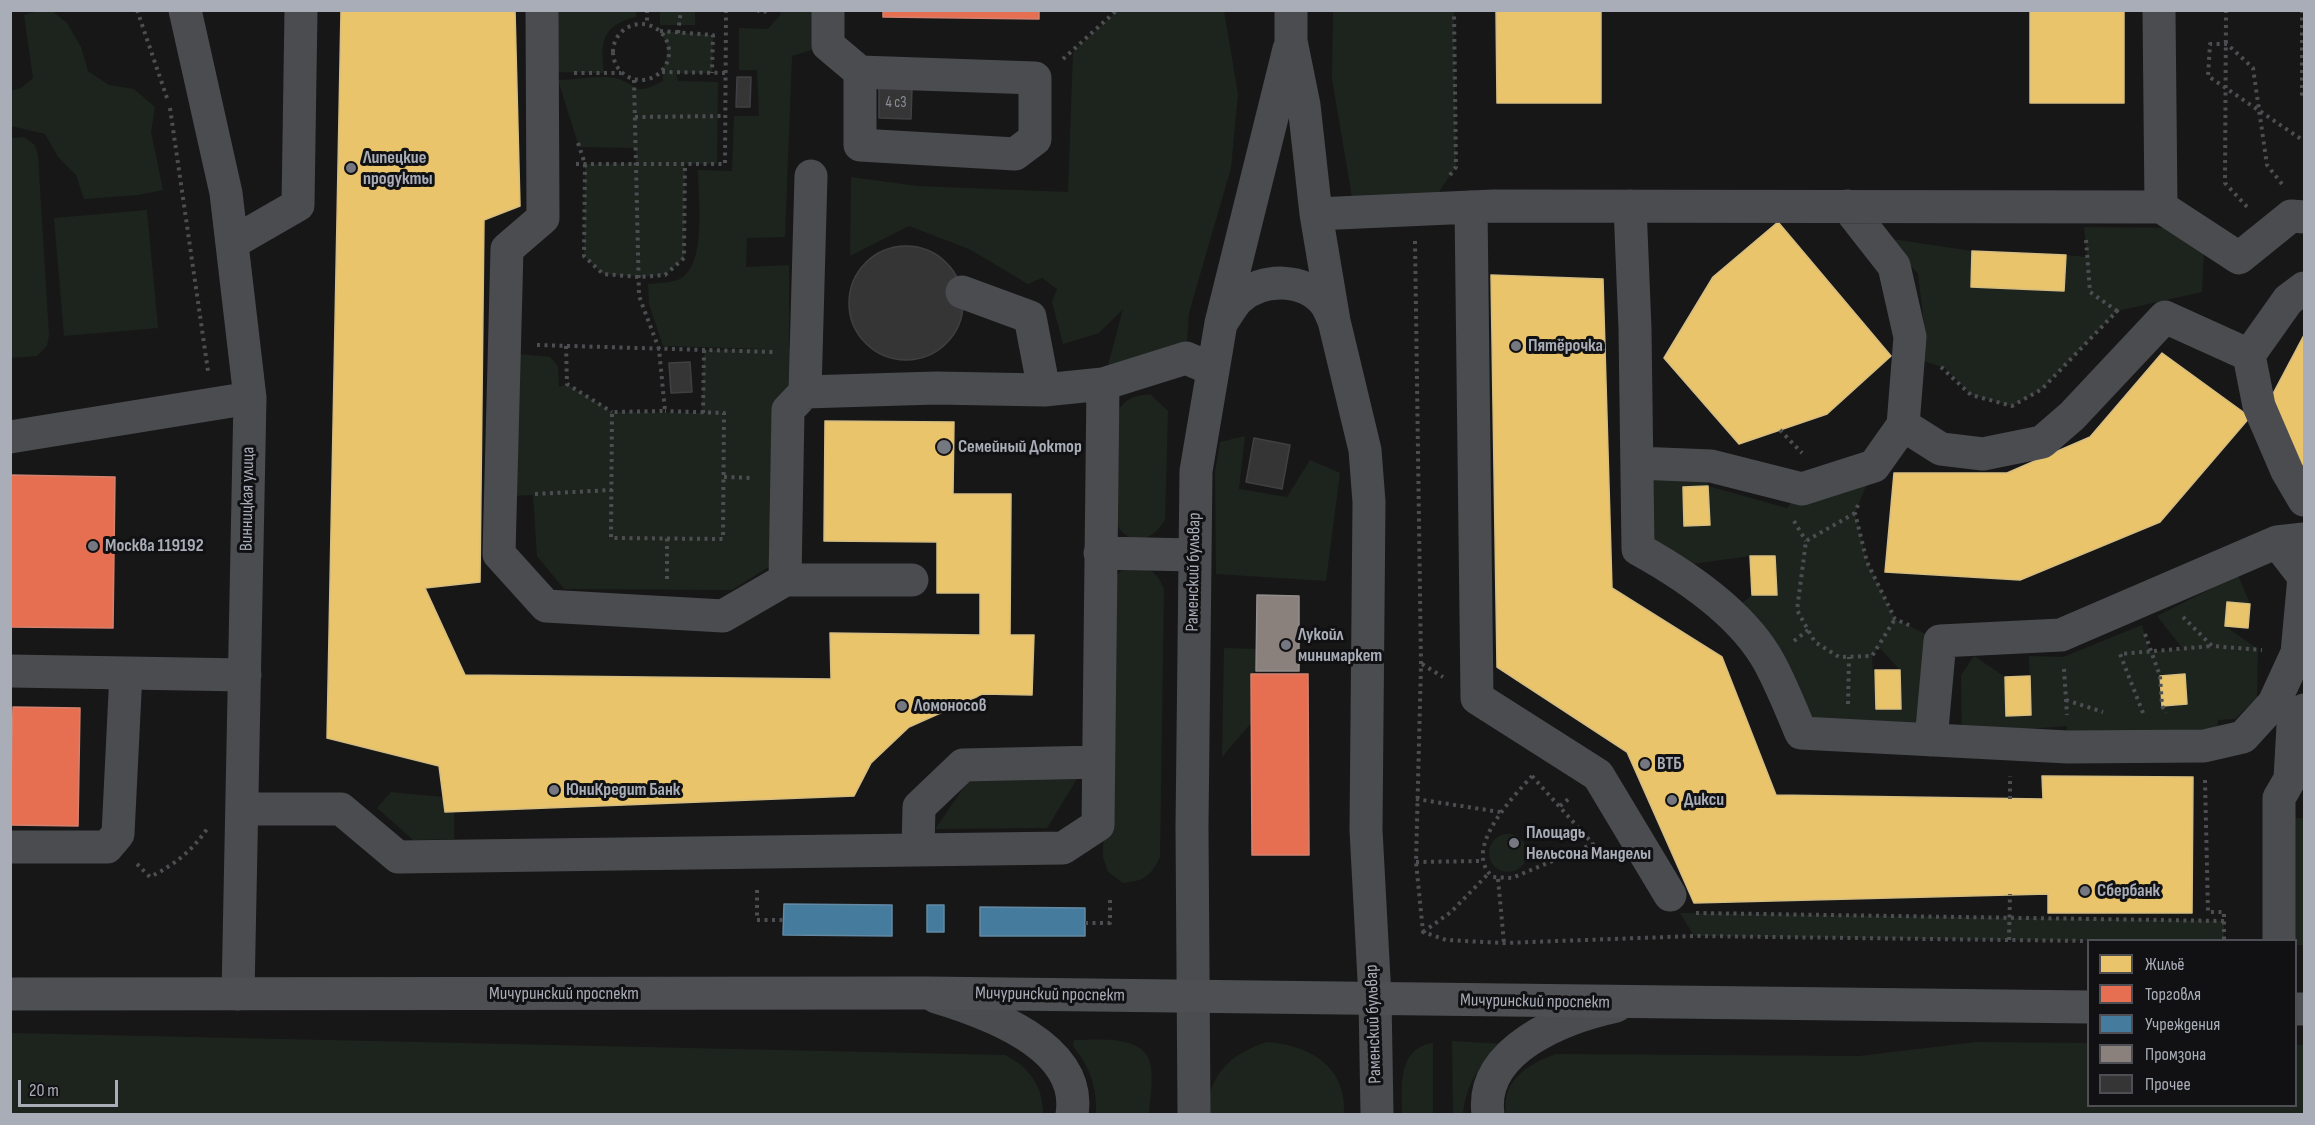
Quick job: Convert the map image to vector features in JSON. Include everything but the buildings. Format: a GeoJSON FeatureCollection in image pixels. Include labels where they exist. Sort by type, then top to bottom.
{"type":"FeatureCollection","features":[{"type":"Feature","properties":{"kind":"main road","name":"Мичуринский проспект"},"geometry":{"type":"LineString","coordinates":[[10,994],[926,993],[2087,1007]]}},
{"type":"Feature","properties":{"kind":"street","name":"Винницкая улица"},"geometry":{"type":"LineString","coordinates":[[185,10],[226,193],[250,398],[238,994]]}},
{"type":"Feature","properties":{"kind":"street"},"geometry":{"type":"LineString","coordinates":[[232,243],[298,205],[301,10]]}},
{"type":"Feature","properties":{"kind":"street"},"geometry":{"type":"LineString","coordinates":[[542,10],[543,218],[507,249],[499,554],[546,606],[723,616],[785,580],[912,580]]}},
{"type":"Feature","properties":{"kind":"street"},"geometry":{"type":"LineString","coordinates":[[828,10],[828,45],[860,72],[1035,78],[1035,139],[1015,154],[860,144],[860,72]]}},
{"type":"Feature","properties":{"kind":"street"},"geometry":{"type":"LineString","coordinates":[[2159,10],[2161,207]]}},
{"type":"Feature","properties":{"kind":"street","name":"Раменский бульвар"},"geometry":{"type":"LineString","coordinates":[[1291,26],[1304,105],[1316,214],[1334,321],[1365,450],[1369,502],[1366,830],[1376,998],[1377,1114]]}},
{"type":"Feature","properties":{"kind":"street","name":"Раменский бульвар"},"geometry":{"type":"LineString","coordinates":[[1194,1114],[1196,471],[1221,323],[1291,26]]}},
{"type":"Feature","properties":{"kind":"street"},"geometry":{"type":"LineString","coordinates":[[806,392],[811,176]]}},
{"type":"Feature","properties":{"kind":"street"},"geometry":{"type":"LineString","coordinates":[[1630,206],[1638,549],[1671,567],[1730,613],[1768,660],[1801,733],[1848,735],[1931,740],[2068,747],[2204,746],[2243,737],[2274,703],[2297,653],[2304,577],[2291,541],[2061,635],[1940,641],[1931,740]]}},
{"type":"Feature","properties":{"kind":"street"},"geometry":{"type":"LineString","coordinates":[[1637,463],[1711,466],[1802,489],[1874,466],[1903,425],[1910,337],[1894,266],[1847,206]]}},
{"type":"Feature","properties":{"kind":"street"},"geometry":{"type":"LineString","coordinates":[[1471,207],[1477,698],[1598,775],[1681,904]]}},
{"type":"Feature","properties":{"kind":"street"},"geometry":{"type":"LineString","coordinates":[[1316,214],[1471,207],[2161,207],[2239,258],[2291,216],[2304,217]]}},
{"type":"Feature","properties":{"kind":"street"},"geometry":{"type":"LineString","coordinates":[[1221,323],[1238,299],[1262,284],[1284,282],[1310,291],[1326,304],[1334,321]]}},
{"type":"Feature","properties":{"kind":"street"},"geometry":{"type":"LineString","coordinates":[[2304,288],[2288,300],[2249,355],[2259,406],[2287,471],[2304,500]]}},
{"type":"Feature","properties":{"kind":"street"},"geometry":{"type":"LineString","coordinates":[[962,292],[1030,317],[1044,390]]}},
{"type":"Feature","properties":{"kind":"street"},"geometry":{"type":"LineString","coordinates":[[1903,425],[1941,449],[1983,454],[2042,442],[2072,416],[2165,317],[2249,355]]}},
{"type":"Feature","properties":{"kind":"street"},"geometry":{"type":"LineString","coordinates":[[785,580],[788,410],[806,392],[936,388],[1044,390],[1102,384],[1186,358],[1212,369]]}},
{"type":"Feature","properties":{"kind":"street"},"geometry":{"type":"LineString","coordinates":[[242,809],[341,809],[398,857],[1063,848],[1098,825],[1102,384]]}},
{"type":"Feature","properties":{"kind":"street"},"geometry":{"type":"LineString","coordinates":[[10,437],[250,398]]}},
{"type":"Feature","properties":{"kind":"street"},"geometry":{"type":"LineString","coordinates":[[1100,553],[1194,555]]}},
{"type":"Feature","properties":{"kind":"street"},"geometry":{"type":"LineString","coordinates":[[10,671],[245,675]]}},
{"type":"Feature","properties":{"kind":"street"},"geometry":{"type":"LineString","coordinates":[[10,847],[107,848],[118,834],[126,673]]}},
{"type":"Feature","properties":{"kind":"street"},"geometry":{"type":"LineString","coordinates":[[2279,939],[2279,798],[2290,779],[2293,726],[2304,710]]}},
{"type":"Feature","properties":{"kind":"street"},"geometry":{"type":"LineString","coordinates":[[918,850],[919,807],[963,765],[1098,762]]}},
{"type":"Feature","properties":{"kind":"street"},"geometry":{"type":"LineString","coordinates":[[926,993],[983,1011],[1030,1037],[1053,1059],[1069,1080],[1072,1114]]}},
{"type":"Feature","properties":{"kind":"street"},"geometry":{"type":"LineString","coordinates":[[1488,1114],[1491,1081],[1507,1058],[1530,1039],[1586,1012],[1629,1003]]}},
{"type":"Feature","properties":{"kind":"path"},"geometry":{"type":"LineString","coordinates":[[137,10],[169,101],[213,404]]}},
{"type":"Feature","properties":{"kind":"path"},"geometry":{"type":"LineString","coordinates":[[646,10],[647,24]]}},
{"type":"Feature","properties":{"kind":"path"},"geometry":{"type":"LineString","coordinates":[[678,33],[681,10]]}},
{"type":"Feature","properties":{"kind":"path"},"geometry":{"type":"LineString","coordinates":[[543,165],[725,164],[726,10]]}},
{"type":"Feature","properties":{"kind":"path"},"geometry":{"type":"LineString","coordinates":[[757,10],[763,13],[767,10]]}},
{"type":"Feature","properties":{"kind":"path"},"geometry":{"type":"LineString","coordinates":[[1035,78],[1074,52],[1117,10]]}},
{"type":"Feature","properties":{"kind":"path"},"geometry":{"type":"LineString","coordinates":[[1423,932],[1416,862],[1421,664],[1415,227],[1456,167],[1454,10]]}},
{"type":"Feature","properties":{"kind":"path"},"geometry":{"type":"LineString","coordinates":[[2226,10],[2225,183],[2247,208],[2257,207]]}},
{"type":"Feature","properties":{"kind":"path"},"geometry":{"type":"LineString","coordinates":[[2302,10],[2302,94],[2304,97]]}},
{"type":"Feature","properties":{"kind":"path"},"geometry":{"type":"LineString","coordinates":[[621,73],[613,60],[613,45],[619,33],[632,25],[647,24],[660,31],[713,35],[712,73]]}},
{"type":"Feature","properties":{"kind":"path"},"geometry":{"type":"LineString","coordinates":[[565,72],[621,73],[634,80],[649,80],[662,72],[669,59],[668,44],[660,31]]}},
{"type":"Feature","properties":{"kind":"path"},"geometry":{"type":"LineString","coordinates":[[2286,190],[2267,165],[2258,107],[2253,68],[2227,44],[2210,44],[2208,76],[2258,107],[2304,141]]}},
{"type":"Feature","properties":{"kind":"path"},"geometry":{"type":"LineString","coordinates":[[662,72],[726,73]]}},
{"type":"Feature","properties":{"kind":"path"},"geometry":{"type":"LineString","coordinates":[[634,80],[639,296],[659,349],[665,411]]}},
{"type":"Feature","properties":{"kind":"path"},"geometry":{"type":"LineString","coordinates":[[635,117],[725,116]]}},
{"type":"Feature","properties":{"kind":"path"},"geometry":{"type":"LineString","coordinates":[[585,164],[585,256],[603,274],[639,277],[665,275],[684,258],[685,164]]}},
{"type":"Feature","properties":{"kind":"path"},"geometry":{"type":"LineString","coordinates":[[2082,206],[2090,292],[2147,336]]}},
{"type":"Feature","properties":{"kind":"path"},"geometry":{"type":"LineString","coordinates":[[1909,357],[1945,368],[1971,395],[2012,406],[2042,389],[2117,311]]}},
{"type":"Feature","properties":{"kind":"path"},"geometry":{"type":"LineString","coordinates":[[505,345],[806,352]]}},
{"type":"Feature","properties":{"kind":"path"},"geometry":{"type":"LineString","coordinates":[[566,346],[567,384],[612,412],[724,413],[723,538],[611,538],[612,412]]}},
{"type":"Feature","properties":{"kind":"path"},"geometry":{"type":"LineString","coordinates":[[703,412],[704,350]]}},
{"type":"Feature","properties":{"kind":"path"},"geometry":{"type":"LineString","coordinates":[[1780,430],[1809,459]]}},
{"type":"Feature","properties":{"kind":"path"},"geometry":{"type":"LineString","coordinates":[[1874,466],[1855,513],[1867,562],[1895,619],[1940,641]]}},
{"type":"Feature","properties":{"kind":"path"},"geometry":{"type":"LineString","coordinates":[[500,496],[612,490]]}},
{"type":"Feature","properties":{"kind":"path"},"geometry":{"type":"LineString","coordinates":[[1855,513],[1806,541],[1797,610],[1815,642],[1839,657],[1872,656],[1895,619]]}},
{"type":"Feature","properties":{"kind":"path"},"geometry":{"type":"LineString","coordinates":[[666,612],[667,538]]}},
{"type":"Feature","properties":{"kind":"path"},"geometry":{"type":"LineString","coordinates":[[2181,616],[2212,646]]}},
{"type":"Feature","properties":{"kind":"path"},"geometry":{"type":"LineString","coordinates":[[2142,625],[2160,676],[2162,706],[2170,721]]}},
{"type":"Feature","properties":{"kind":"path"},"geometry":{"type":"LineString","coordinates":[[2144,717],[2121,654],[2212,646],[2297,653]]}},
{"type":"Feature","properties":{"kind":"path"},"geometry":{"type":"LineString","coordinates":[[1848,735],[1849,657]]}},
{"type":"Feature","properties":{"kind":"path"},"geometry":{"type":"LineString","coordinates":[[2066,700],[2107,713]]}},
{"type":"Feature","properties":{"kind":"path"},"geometry":{"type":"LineString","coordinates":[[2204,746],[2208,912],[2224,912],[2224,939]]}},
{"type":"Feature","properties":{"kind":"path"},"geometry":{"type":"LineString","coordinates":[[2010,766],[2010,799]]}},
{"type":"Feature","properties":{"kind":"path"},"geometry":{"type":"LineString","coordinates":[[1532,776],[1593,844],[1512,878],[1498,879],[1489,873],[1482,861],[1483,851],[1500,812],[1532,776]]}},
{"type":"Feature","properties":{"kind":"path"},"geometry":{"type":"LineString","coordinates":[[1416,799],[1500,812]]}},
{"type":"Feature","properties":{"kind":"path"},"geometry":{"type":"LineString","coordinates":[[150,877],[180,859],[196,845],[211,820]]}},
{"type":"Feature","properties":{"kind":"path"},"geometry":{"type":"LineString","coordinates":[[1416,862],[1482,861]]}},
{"type":"Feature","properties":{"kind":"path"},"geometry":{"type":"LineString","coordinates":[[1423,932],[1451,912],[1489,873]]}},
{"type":"Feature","properties":{"kind":"path"},"geometry":{"type":"LineString","coordinates":[[1498,879],[1503,943]]}},
{"type":"Feature","properties":{"kind":"path"},"geometry":{"type":"LineString","coordinates":[[758,890],[757,920],[784,920]]}},
{"type":"Feature","properties":{"kind":"path"},"geometry":{"type":"LineString","coordinates":[[2009,940],[2010,894]]}},
{"type":"Feature","properties":{"kind":"path"},"geometry":{"type":"LineString","coordinates":[[1085,923],[1110,923],[1110,898]]}},
{"type":"Feature","properties":{"kind":"path"},"geometry":{"type":"LineString","coordinates":[[1681,904],[2010,917],[2224,921]]}},
{"type":"Feature","properties":{"kind":"path"},"geometry":{"type":"LineString","coordinates":[[1423,932],[1446,940],[1503,943],[1694,936],[2087,941]]}},
{"type":"Feature","properties":{"kind":"shaded area"},"geometry":{"type":"Polygon","coordinates":[[[39,11],[52,11],[67,23],[81,47],[88,71],[109,85],[134,89],[155,107],[151,132],[163,190],[138,195],[84,199],[76,175],[58,157],[45,134],[11,126],[11,91],[21,88],[33,78],[24,15],[39,11]]]}},
{"type":"Feature","properties":{"kind":"shaded area"},"geometry":{"type":"Polygon","coordinates":[[[557,11],[636,11],[636,17],[616,25],[606,36],[603,44],[604,73],[555,72],[557,11]]]}},
{"type":"Feature","properties":{"kind":"shaded area"},"geometry":{"type":"Polygon","coordinates":[[[660,11],[695,11],[695,25],[660,25],[660,11]]]}},
{"type":"Feature","properties":{"kind":"shaded area"},"geometry":{"type":"Polygon","coordinates":[[[780,11],[828,11],[828,45],[792,56],[785,237],[747,238],[746,267],[789,265],[789,348],[806,353],[786,556],[732,590],[564,589],[537,556],[533,495],[513,496],[518,354],[550,357],[558,366],[559,387],[567,384],[612,412],[702,413],[704,350],[763,349],[663,346],[649,304],[648,284],[677,280],[687,274],[693,262],[697,248],[700,214],[698,170],[732,171],[734,116],[759,116],[757,70],[739,70],[739,28],[768,29],[781,14],[780,11]]]}},
{"type":"Feature","properties":{"kind":"shaded area"},"geometry":{"type":"Polygon","coordinates":[[[1117,11],[1224,11],[1238,94],[1231,168],[1189,313],[1186,358],[1103,384],[1123,309],[1099,333],[1063,344],[1052,302],[1057,289],[1042,278],[1028,284],[969,249],[909,226],[850,256],[851,177],[917,186],[1068,192],[1073,52],[1117,11]]]}},
{"type":"Feature","properties":{"kind":"shaded area"},"geometry":{"type":"Polygon","coordinates":[[[1333,11],[1454,11],[1456,167],[1434,199],[1352,197],[1332,79],[1333,11]]]}},
{"type":"Feature","properties":{"kind":"shaded area"},"geometry":{"type":"Polygon","coordinates":[[[660,31],[713,35],[712,73],[676,73],[678,81],[718,82],[717,164],[685,164],[684,258],[665,275],[639,277],[603,274],[584,256],[585,164],[636,163],[636,148],[579,147],[558,80],[608,77],[640,89],[663,81],[668,53],[660,31]]]}},
{"type":"Feature","properties":{"kind":"shaded area"},"geometry":{"type":"Polygon","coordinates":[[[24,137],[35,145],[38,156],[49,335],[47,346],[37,356],[11,358],[11,138],[24,137]]]}},
{"type":"Feature","properties":{"kind":"shaded area"},"geometry":{"type":"Polygon","coordinates":[[[147,210],[158,328],[64,336],[54,218],[147,210]]]}},
{"type":"Feature","properties":{"kind":"shaded area"},"geometry":{"type":"Polygon","coordinates":[[[2084,227],[2190,228],[2204,249],[2202,292],[2117,311],[2042,389],[2012,406],[1971,395],[1945,368],[1920,360],[1924,324],[1918,274],[1886,238],[1972,251],[1971,287],[2063,291],[2066,255],[2087,257],[2084,227]]]}},
{"type":"Feature","properties":{"kind":"shaded area"},"geometry":{"type":"Polygon","coordinates":[[[1150,394],[1168,411],[1165,520],[1153,534],[1141,540],[1128,537],[1116,524],[1116,414],[1130,399],[1150,394]]]}},
{"type":"Feature","properties":{"kind":"shaded area"},"geometry":{"type":"Polygon","coordinates":[[[1245,436],[1239,489],[1287,497],[1310,460],[1340,473],[1326,581],[1216,574],[1215,472],[1220,442],[1245,436]]]}},
{"type":"Feature","properties":{"kind":"shaded area"},"geometry":{"type":"Polygon","coordinates":[[[1637,463],[1711,466],[1708,486],[1787,508],[1802,489],[1874,466],[1855,513],[1867,562],[1895,619],[1940,641],[1932,728],[1798,725],[1730,613],[1752,595],[1777,594],[1775,556],[1750,556],[1671,567],[1638,549],[1637,463]],[[1879,647],[1872,657],[1876,709],[1901,709],[1900,670],[1879,647]]]}},
{"type":"Feature","properties":{"kind":"shaded area"},"geometry":{"type":"Polygon","coordinates":[[[1147,567],[1158,577],[1164,589],[1160,857],[1150,873],[1142,879],[1123,883],[1108,872],[1103,857],[1109,592],[1114,578],[1124,568],[1147,567]]]}},
{"type":"Feature","properties":{"kind":"shaded area"},"geometry":{"type":"Polygon","coordinates":[[[2238,575],[2250,604],[2227,603],[2225,626],[2258,649],[2257,698],[2235,719],[2218,720],[2216,743],[2068,747],[2067,726],[2013,730],[1962,741],[1961,675],[1974,656],[2005,677],[2006,716],[2031,715],[2029,656],[2063,657],[2142,625],[2150,652],[2183,649],[2157,616],[2238,575]],[[2185,674],[2160,676],[2162,706],[2187,704],[2185,674]]]}},
{"type":"Feature","properties":{"kind":"shaded area"},"geometry":{"type":"Polygon","coordinates":[[[1224,648],[1256,649],[1256,671],[1251,674],[1252,722],[1222,757],[1224,648]]]}},
{"type":"Feature","properties":{"kind":"shaded area"},"geometry":{"type":"Polygon","coordinates":[[[2304,760],[2304,945],[2297,945],[2297,939],[2279,939],[2279,819],[2303,818],[2304,760]]]}},
{"type":"Feature","properties":{"kind":"shaded area"},"geometry":{"type":"Polygon","coordinates":[[[971,777],[1077,779],[1047,828],[935,829],[971,777]]]}},
{"type":"Feature","properties":{"kind":"shaded area"},"geometry":{"type":"Polygon","coordinates":[[[391,792],[443,797],[445,812],[454,811],[454,839],[413,840],[377,808],[391,792]]]}},
{"type":"Feature","properties":{"kind":"shaded area"},"geometry":{"type":"Polygon","coordinates":[[[1508,834],[1515,835],[1521,840],[1526,846],[1526,860],[1521,866],[1515,871],[1508,872],[1501,871],[1495,866],[1490,860],[1489,853],[1490,846],[1495,840],[1501,835],[1508,834]]]}},
{"type":"Feature","properties":{"kind":"shaded area"},"geometry":{"type":"Polygon","coordinates":[[[1680,913],[2224,921],[2224,939],[2087,939],[2087,941],[1694,936],[1680,913]]]}},
{"type":"Feature","properties":{"kind":"shaded area"},"geometry":{"type":"Polygon","coordinates":[[[11,1033],[1005,1055],[1028,1072],[1038,1086],[1043,1114],[11,1114],[11,1033]]]}},
{"type":"Feature","properties":{"kind":"shaded area"},"geometry":{"type":"Polygon","coordinates":[[[1074,1040],[1120,1041],[1140,1048],[1147,1056],[1151,1067],[1149,1114],[1096,1114],[1091,1078],[1073,1046],[1074,1040]]]}},
{"type":"Feature","properties":{"kind":"shaded area"},"geometry":{"type":"Polygon","coordinates":[[[1452,1041],[1503,1044],[1487,1059],[1476,1075],[1467,1093],[1463,1114],[1453,1114],[1452,1041]]]}},
{"type":"Feature","properties":{"kind":"shaded area"},"geometry":{"type":"Polygon","coordinates":[[[1267,1042],[1298,1048],[1323,1062],[1339,1083],[1344,1114],[1207,1114],[1212,1088],[1224,1068],[1243,1052],[1267,1042]]]}},
{"type":"Feature","properties":{"kind":"shaded area"},"geometry":{"type":"Polygon","coordinates":[[[1976,1042],[2087,1043],[2087,1107],[2297,1107],[2297,1045],[2304,1045],[2304,1114],[1506,1114],[1506,1102],[1512,1083],[1527,1068],[1556,1054],[1859,1056],[1976,1042]]]}},
{"type":"Feature","properties":{"kind":"shaded area"},"geometry":{"type":"Polygon","coordinates":[[[1433,1043],[1433,1114],[1402,1114],[1402,1081],[1407,1061],[1421,1046],[1433,1043]]]}},
{"type":"Feature","properties":{"kind":"place","name":"Липецкие продукты"},"geometry":{"type":"Point","coordinates":[351,168]}},
{"type":"Feature","properties":{"kind":"place","name":"Пятёрочка"},"geometry":{"type":"Point","coordinates":[1516,346]}},
{"type":"Feature","properties":{"kind":"place","name":"Семейный Доктор"},"geometry":{"type":"Point","coordinates":[944,447]}},
{"type":"Feature","properties":{"kind":"place","name":"Москва 119192"},"geometry":{"type":"Point","coordinates":[93,546]}},
{"type":"Feature","properties":{"kind":"place","name":"Лукойл минимаркет"},"geometry":{"type":"Point","coordinates":[1286,645]}},
{"type":"Feature","properties":{"kind":"place","name":"Ломоносов"},"geometry":{"type":"Point","coordinates":[902,706]}},
{"type":"Feature","properties":{"kind":"place","name":"ВТБ"},"geometry":{"type":"Point","coordinates":[1645,764]}},
{"type":"Feature","properties":{"kind":"place","name":"ЮниКредит Банк"},"geometry":{"type":"Point","coordinates":[554,790]}},
{"type":"Feature","properties":{"kind":"place","name":"Дикси"},"geometry":{"type":"Point","coordinates":[1672,800]}},
{"type":"Feature","properties":{"kind":"place","name":"Площадь Нельсона Манделы"},"geometry":{"type":"Point","coordinates":[1514,843]}},
{"type":"Feature","properties":{"kind":"place","name":"Сбербанк"},"geometry":{"type":"Point","coordinates":[2085,891]}}]}
